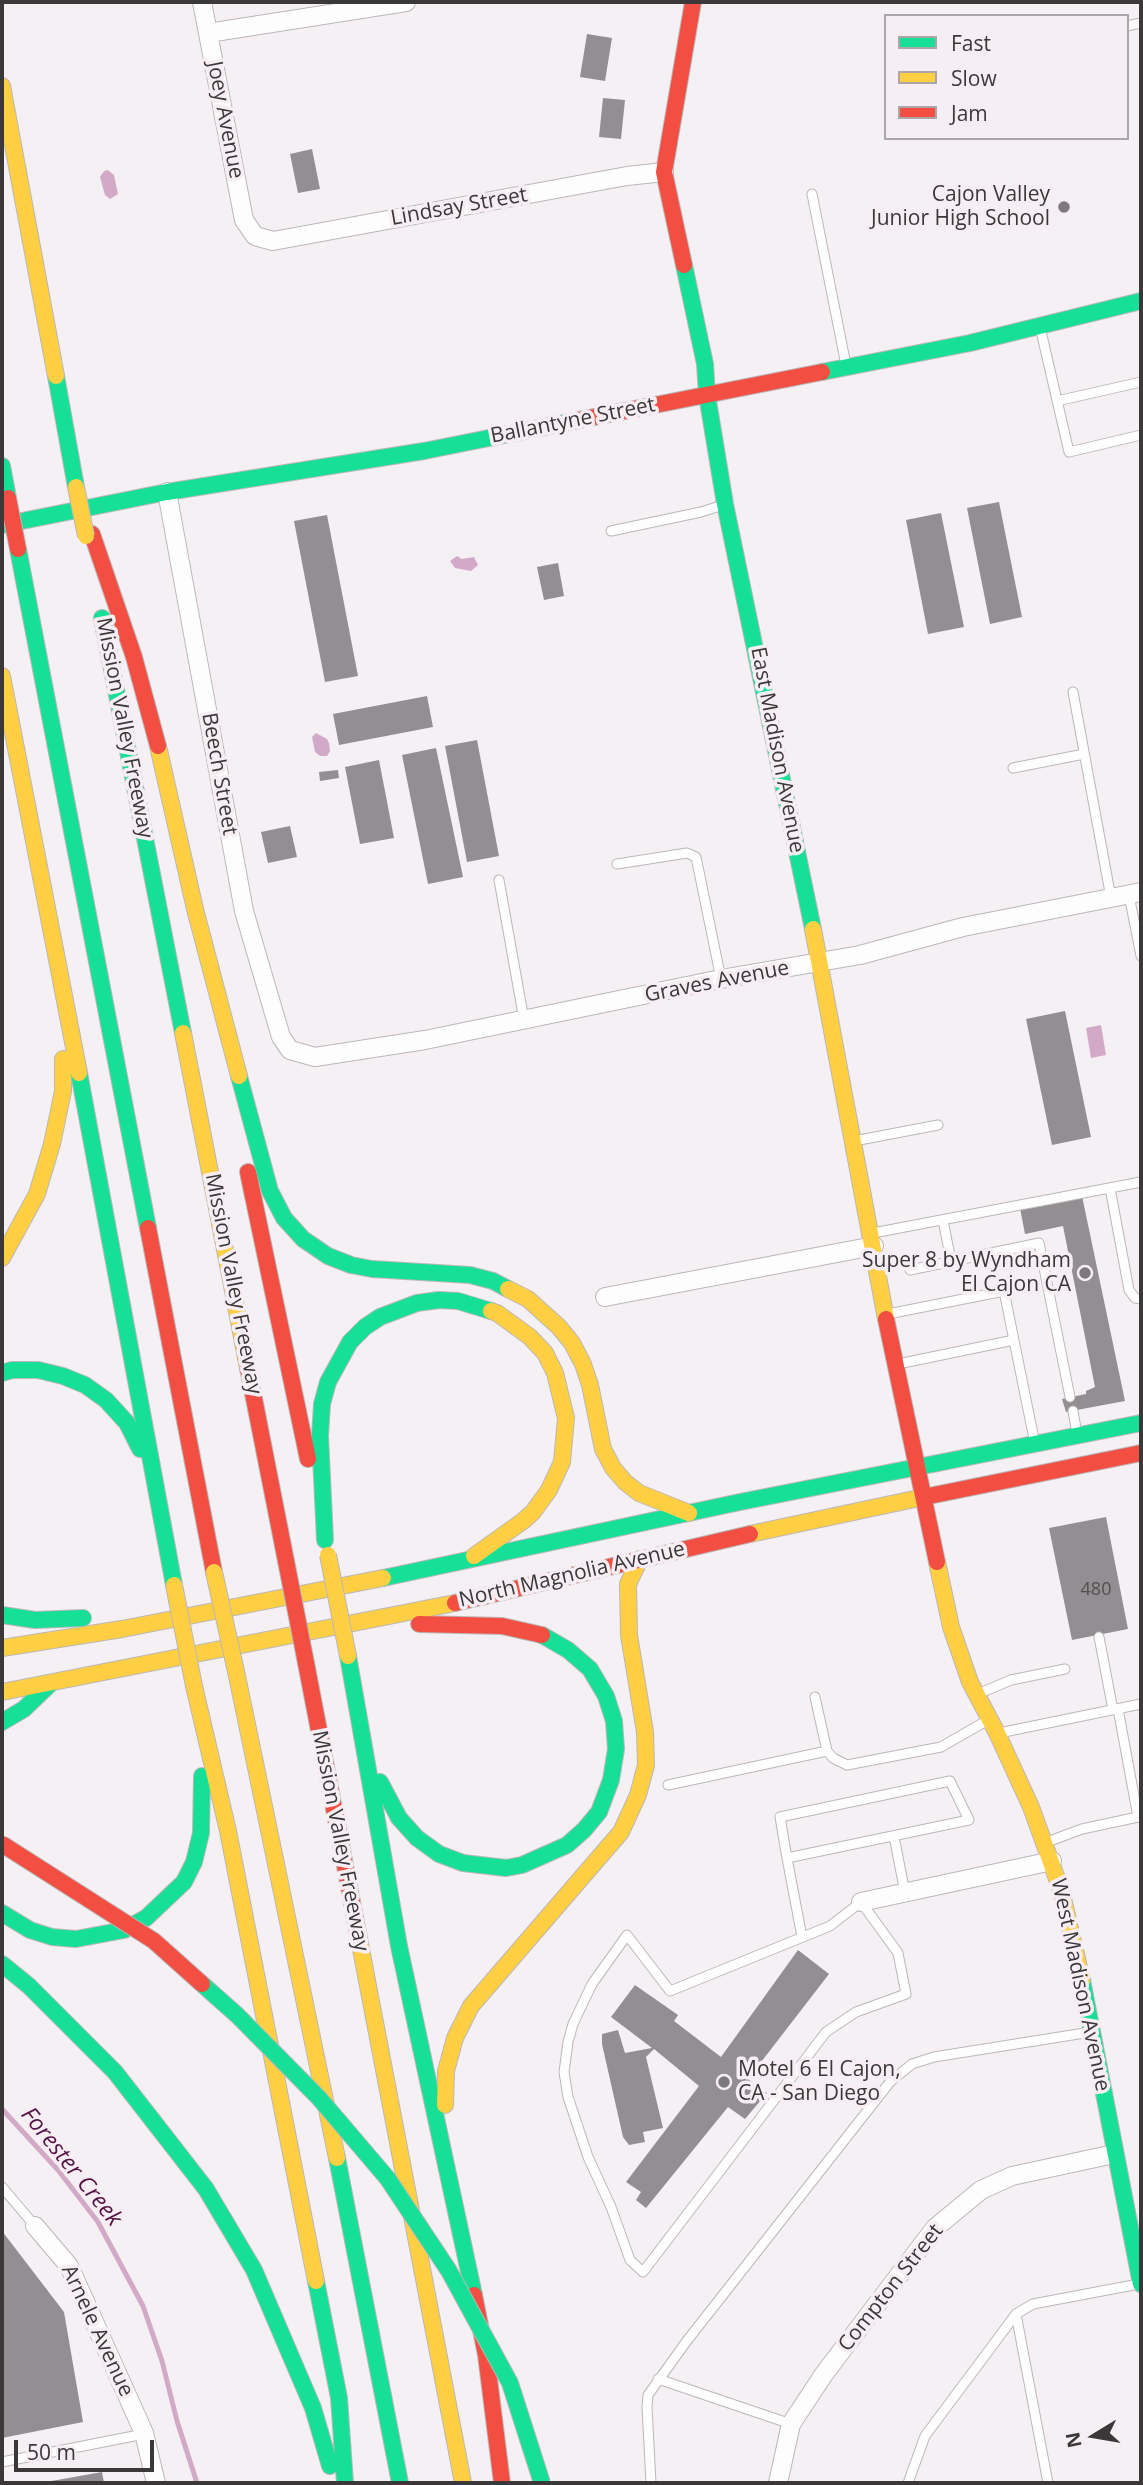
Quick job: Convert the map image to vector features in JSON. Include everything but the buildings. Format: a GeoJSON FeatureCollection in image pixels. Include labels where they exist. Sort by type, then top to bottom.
{"type":"FeatureCollection","features":[{"type":"Feature","properties":{"kind":"main road","name":"East Madison Avenue"},"geometry":{"type":"LineString","coordinates":[[693,2],[664,172],[705,364],[707,395],[725,504],[820,962],[885,1314],[923,1497]]}},
{"type":"Feature","properties":{"kind":"main road","name":"Mission Valley Freeway"},"geometry":{"type":"LineString","coordinates":[[2,86],[76,487],[89,535],[463,2483]]}},
{"type":"Feature","properties":{"kind":"main road","name":"Ballantyne Street"},"geometry":{"type":"LineString","coordinates":[[2,525],[166,492],[424,451],[971,343],[1141,300]]}},
{"type":"Feature","properties":{"kind":"main road"},"geometry":{"type":"LineString","coordinates":[[2,466],[214,1572],[320,2071],[400,2483]]}},
{"type":"Feature","properties":{"kind":"main road"},"geometry":{"type":"LineString","coordinates":[[89,535],[134,657],[165,772],[195,909],[348,1656],[399,1946],[486,2355],[502,2483]]}},
{"type":"Feature","properties":{"kind":"main road"},"geometry":{"type":"LineString","coordinates":[[2,676],[54,941],[163,1533],[200,1721],[228,1831],[339,2398],[345,2483]]}},
{"type":"Feature","properties":{"kind":"main road"},"geometry":{"type":"LineString","coordinates":[[195,909],[270,1191],[284,1218],[303,1239],[328,1256],[351,1265],[372,1269],[470,1275],[493,1281],[528,1298],[559,1327],[577,1353],[590,1385],[603,1449],[613,1468],[639,1493],[689,1513]]}},
{"type":"Feature","properties":{"kind":"main road"},"geometry":{"type":"LineString","coordinates":[[2,1258],[37,1194],[52,1144],[62,1091],[63,1048],[54,941]]}},
{"type":"Feature","properties":{"kind":"main road"},"geometry":{"type":"LineString","coordinates":[[326,1547],[320,1436],[322,1405],[328,1382],[338,1361],[365,1327],[397,1309],[439,1300],[458,1301],[497,1313],[530,1337],[545,1353],[555,1373],[566,1418],[562,1462],[549,1490],[523,1521],[466,1562]]}},
{"type":"Feature","properties":{"kind":"main road"},"geometry":{"type":"LineString","coordinates":[[2,1373],[12,1370],[38,1370],[63,1376],[85,1385],[106,1400],[127,1423],[139,1443],[163,1533]]}},
{"type":"Feature","properties":{"kind":"main road","name":"North Magnolia Avenue"},"geometry":{"type":"LineString","coordinates":[[2,1648],[122,1629],[466,1562],[740,1502],[1141,1423]]}},
{"type":"Feature","properties":{"kind":"main road","name":"North Magnolia Avenue"},"geometry":{"type":"LineString","coordinates":[[2,1692],[360,1623],[923,1497],[1141,1453]]}},
{"type":"Feature","properties":{"kind":"main road","name":"West Madison Avenue"},"geometry":{"type":"LineString","coordinates":[[923,1497],[951,1627],[970,1682],[994,1726],[1052,1861],[1077,1952],[1141,2284]]}},
{"type":"Feature","properties":{"kind":"main road"},"geometry":{"type":"LineString","coordinates":[[454,2198],[444,2094],[446,2071],[455,2038],[471,2006],[621,1832],[638,1795],[646,1765],[645,1732],[629,1635],[628,1584],[640,1559]]}},
{"type":"Feature","properties":{"kind":"main road"},"geometry":{"type":"LineString","coordinates":[[2,1615],[36,1620],[81,1618],[122,1629]]}},
{"type":"Feature","properties":{"kind":"main road"},"geometry":{"type":"LineString","coordinates":[[360,1623],[502,1626],[541,1634],[568,1650],[590,1669],[607,1696],[614,1721],[616,1749],[611,1780],[599,1812],[567,1845],[522,1865],[506,1868],[463,1863],[439,1854],[417,1838],[398,1818],[384,1793],[360,1720]]}},
{"type":"Feature","properties":{"kind":"main road"},"geometry":{"type":"LineString","coordinates":[[2,1722],[24,1709],[52,1682]]}},
{"type":"Feature","properties":{"kind":"main road"},"geometry":{"type":"LineString","coordinates":[[2,1913],[30,1930],[52,1937],[76,1939],[124,1930],[163,1904],[184,1882],[194,1862],[201,1833],[203,1802],[200,1721]]}},
{"type":"Feature","properties":{"kind":"main road"},"geometry":{"type":"LineString","coordinates":[[2,1844],[154,1941],[237,2015],[336,2118],[388,2179],[449,2271],[510,2383],[542,2483]]}},
{"type":"Feature","properties":{"kind":"main road"},"geometry":{"type":"LineString","coordinates":[[2,1964],[29,1986],[115,2072],[206,2189],[254,2270],[275,2317],[313,2408],[335,2483]]}},
{"type":"Feature","properties":{"kind":"main road"},"geometry":{"type":"LineString","coordinates":[[2,1972],[29,1986]]}},
{"type":"Feature","properties":{"kind":"street","name":"Joey Avenue"},"geometry":{"type":"LineString","coordinates":[[202,2],[244,220],[255,236]]}},
{"type":"Feature","properties":{"kind":"street"},"geometry":{"type":"LineString","coordinates":[[208,33],[406,2]]}},
{"type":"Feature","properties":{"kind":"street","name":"Lindsay Street"},"geometry":{"type":"LineString","coordinates":[[255,236],[273,241],[627,176],[664,172]]}},
{"type":"Feature","properties":{"kind":"street","name":"Beech Street"},"geometry":{"type":"LineString","coordinates":[[166,492],[244,911],[281,1037],[290,1050]]}},
{"type":"Feature","properties":{"kind":"street","name":"Graves Avenue"},"geometry":{"type":"LineString","coordinates":[[290,1050],[315,1057],[425,1040],[721,979],[860,955],[962,927],[1127,895]]}},
{"type":"Feature","properties":{"kind":"street"},"geometry":{"type":"LineString","coordinates":[[605,1297],[873,1240]]}},
{"type":"Feature","properties":{"kind":"street"},"geometry":{"type":"LineString","coordinates":[[861,1902],[1052,1861]]}},
{"type":"Feature","properties":{"kind":"street","name":"Compton Street"},"geometry":{"type":"LineString","coordinates":[[778,2483],[791,2424],[824,2374],[935,2228],[981,2190],[1012,2176],[1114,2154]]}},
{"type":"Feature","properties":{"kind":"street","name":"Arnele Avenue"},"geometry":{"type":"LineString","coordinates":[[35,2226],[69,2266],[144,2434],[156,2483]]}},
{"type":"Feature","properties":{"kind":"lane"},"geometry":{"type":"LineString","coordinates":[[811,194],[847,367]]}},
{"type":"Feature","properties":{"kind":"lane"},"geometry":{"type":"LineString","coordinates":[[1039,326],[1069,452],[1141,435]]}},
{"type":"Feature","properties":{"kind":"lane"},"geometry":{"type":"LineString","coordinates":[[1057,401],[1141,382]]}},
{"type":"Feature","properties":{"kind":"lane"},"geometry":{"type":"LineString","coordinates":[[611,531],[701,512],[725,504]]}},
{"type":"Feature","properties":{"kind":"lane"},"geometry":{"type":"LineString","coordinates":[[1073,692],[1084,754],[1127,895],[1141,956]]}},
{"type":"Feature","properties":{"kind":"lane"},"geometry":{"type":"LineString","coordinates":[[1013,768],[1084,754]]}},
{"type":"Feature","properties":{"kind":"lane"},"geometry":{"type":"LineString","coordinates":[[617,864],[687,853],[696,857],[721,979]]}},
{"type":"Feature","properties":{"kind":"lane"},"geometry":{"type":"LineString","coordinates":[[499,880],[524,1020]]}},
{"type":"Feature","properties":{"kind":"lane"},"geometry":{"type":"LineString","coordinates":[[853,1141],[939,1125]]}},
{"type":"Feature","properties":{"kind":"lane"},"geometry":{"type":"LineString","coordinates":[[873,1240],[943,1220],[1141,1182]]}},
{"type":"Feature","properties":{"kind":"lane"},"geometry":{"type":"LineString","coordinates":[[1110,1188],[1129,1290],[1135,1298],[1141,1300]]}},
{"type":"Feature","properties":{"kind":"lane"},"geometry":{"type":"LineString","coordinates":[[943,1220],[951,1261]]}},
{"type":"Feature","properties":{"kind":"lane"},"geometry":{"type":"LineString","coordinates":[[910,1270],[1039,1243],[1070,1397]]}},
{"type":"Feature","properties":{"kind":"lane"},"geometry":{"type":"LineString","coordinates":[[885,1314],[1004,1291],[1035,1444]]}},
{"type":"Feature","properties":{"kind":"lane"},"geometry":{"type":"LineString","coordinates":[[896,1364],[1014,1340]]}},
{"type":"Feature","properties":{"kind":"lane"},"geometry":{"type":"LineString","coordinates":[[1073,1411],[1078,1435]]}},
{"type":"Feature","properties":{"kind":"lane"},"geometry":{"type":"LineString","coordinates":[[1045,1843],[1082,1829],[1138,1816],[1099,1637]]}},
{"type":"Feature","properties":{"kind":"lane"},"geometry":{"type":"LineString","coordinates":[[977,1695],[1011,1680],[1065,1669]]}},
{"type":"Feature","properties":{"kind":"lane"},"geometry":{"type":"LineString","coordinates":[[815,1697],[827,1751],[847,1765],[941,1747],[994,1726],[1141,1704]]}},
{"type":"Feature","properties":{"kind":"lane"},"geometry":{"type":"LineString","coordinates":[[668,1785],[827,1751]]}},
{"type":"Feature","properties":{"kind":"lane"},"geometry":{"type":"LineString","coordinates":[[787,1858],[969,1820],[950,1781],[780,1817],[787,1858],[802,1937]]}},
{"type":"Feature","properties":{"kind":"lane"},"geometry":{"type":"LineString","coordinates":[[894,1836],[905,1893]]}},
{"type":"Feature","properties":{"kind":"lane"},"geometry":{"type":"LineString","coordinates":[[861,1902],[898,1953],[906,1994],[856,2012],[826,2032],[643,2272],[630,2260],[611,2207],[588,2157],[568,2097],[564,2072],[565,2056],[573,2024],[581,2006],[598,1974],[627,1935],[670,1991],[802,1937],[830,1926],[861,1902]]}},
{"type":"Feature","properties":{"kind":"lane"},"geometry":{"type":"LineString","coordinates":[[652,2483],[648,2395],[890,2082],[912,2064],[934,2057],[1092,2032]]}},
{"type":"Feature","properties":{"kind":"lane"},"geometry":{"type":"LineString","coordinates":[[2,2187],[35,2226]]}},
{"type":"Feature","properties":{"kind":"lane"},"geometry":{"type":"LineString","coordinates":[[908,2483],[925,2436],[1016,2314],[1033,2304],[1141,2284]]}},
{"type":"Feature","properties":{"kind":"lane"},"geometry":{"type":"LineString","coordinates":[[1016,2314],[1048,2483]]}},
{"type":"Feature","properties":{"kind":"lane"},"geometry":{"type":"LineString","coordinates":[[658,2379],[791,2424]]}},
{"type":"Feature","properties":{"kind":"lane"},"geometry":{"type":"LineString","coordinates":[[2,2462],[144,2434]]}},
{"type":"Feature","properties":{"kind":"shaded area"},"geometry":{"type":"Polygon","coordinates":[[[108,170],[114,175],[118,194],[110,199],[105,195],[100,177],[108,170]]]}},
{"type":"Feature","properties":{"kind":"shaded area"},"geometry":{"type":"Polygon","coordinates":[[[457,556],[462,559],[474,557],[478,565],[471,571],[455,568],[450,561],[457,556]]]}},
{"type":"Feature","properties":{"kind":"shaded area"},"geometry":{"type":"Polygon","coordinates":[[[316,733],[329,743],[330,751],[327,756],[320,756],[315,752],[312,737],[316,733]]]}},
{"type":"Feature","properties":{"kind":"shaded area"},"geometry":{"type":"Polygon","coordinates":[[[1101,1025],[1106,1055],[1091,1058],[1086,1028],[1101,1025]]]}},
{"type":"Feature","properties":{"kind":"waterway","name":"Forester Creek"},"geometry":{"type":"LineString","coordinates":[[2,2109],[58,2170],[98,2222],[143,2306],[162,2361],[177,2421],[197,2483]]}},
{"type":"Feature","properties":{"kind":"traffic: fast"},"geometry":{"type":"LineString","coordinates":[[684,265],[705,364],[707,395],[725,504],[813,929]]}},
{"type":"Feature","properties":{"kind":"traffic: fast"},"geometry":{"type":"LineString","coordinates":[[822,372],[970,343],[1141,301]]}},
{"type":"Feature","properties":{"kind":"traffic: fast"},"geometry":{"type":"LineString","coordinates":[[56,376],[76,487]]}},
{"type":"Feature","properties":{"kind":"traffic: fast"},"geometry":{"type":"LineString","coordinates":[[2,525],[167,492],[424,451],[574,421]]}},
{"type":"Feature","properties":{"kind":"traffic: fast"},"geometry":{"type":"LineString","coordinates":[[2,466],[8,498]]}},
{"type":"Feature","properties":{"kind":"traffic: fast"},"geometry":{"type":"LineString","coordinates":[[18,549],[148,1228]]}},
{"type":"Feature","properties":{"kind":"traffic: fast"},"geometry":{"type":"LineString","coordinates":[[102,618],[183,1033]]}},
{"type":"Feature","properties":{"kind":"traffic: fast"},"geometry":{"type":"LineString","coordinates":[[79,1073],[174,1585]]}},
{"type":"Feature","properties":{"kind":"traffic: fast"},"geometry":{"type":"LineString","coordinates":[[239,1076],[270,1191],[284,1218],[303,1239],[328,1256],[351,1265],[372,1269],[470,1275],[493,1281],[508,1289]]}},
{"type":"Feature","properties":{"kind":"traffic: fast"},"geometry":{"type":"LineString","coordinates":[[325,1540],[320,1436],[322,1404],[328,1382],[350,1342],[380,1317],[417,1303],[458,1301],[491,1311]]}},
{"type":"Feature","properties":{"kind":"traffic: fast"},"geometry":{"type":"LineString","coordinates":[[2,1373],[12,1370],[38,1370],[85,1385],[106,1400],[127,1423],[140,1449]]}},
{"type":"Feature","properties":{"kind":"traffic: fast"},"geometry":{"type":"LineString","coordinates":[[740,1502],[1141,1423]]}},
{"type":"Feature","properties":{"kind":"traffic: fast"},"geometry":{"type":"LineString","coordinates":[[383,1578],[740,1502]]}},
{"type":"Feature","properties":{"kind":"traffic: fast"},"geometry":{"type":"LineString","coordinates":[[2,1615],[35,1620],[83,1618]]}},
{"type":"Feature","properties":{"kind":"traffic: fast"},"geometry":{"type":"LineString","coordinates":[[380,1782],[399,1818],[417,1838],[439,1854],[463,1863],[506,1868],[522,1865],[567,1845],[584,1830],[599,1812],[611,1780],[616,1749],[614,1721],[606,1696],[590,1669],[568,1650],[542,1635]]}},
{"type":"Feature","properties":{"kind":"traffic: fast"},"geometry":{"type":"LineString","coordinates":[[348,1656],[399,1946],[474,2295]]}},
{"type":"Feature","properties":{"kind":"traffic: fast"},"geometry":{"type":"LineString","coordinates":[[2,1722],[24,1709],[49,1685]]}},
{"type":"Feature","properties":{"kind":"traffic: fast"},"geometry":{"type":"LineString","coordinates":[[2,1913],[30,1930],[52,1937],[76,1939],[124,1930],[146,1918],[184,1882],[194,1862],[201,1833],[202,1776]]}},
{"type":"Feature","properties":{"kind":"traffic: fast"},"geometry":{"type":"LineString","coordinates":[[2,1964],[29,1986],[115,2072],[206,2189],[254,2270],[313,2408],[330,2466]]}},
{"type":"Feature","properties":{"kind":"traffic: fast"},"geometry":{"type":"LineString","coordinates":[[1082,1980],[1141,2284]]}},
{"type":"Feature","properties":{"kind":"traffic: fast"},"geometry":{"type":"LineString","coordinates":[[202,1984],[237,2015],[319,2098],[388,2179],[449,2271],[510,2383],[542,2483]]}},
{"type":"Feature","properties":{"kind":"traffic: fast"},"geometry":{"type":"LineString","coordinates":[[337,2158],[400,2483]]}},
{"type":"Feature","properties":{"kind":"traffic: fast"},"geometry":{"type":"LineString","coordinates":[[316,2281],[339,2398],[345,2483]]}},
{"type":"Feature","properties":{"kind":"traffic: slow"},"geometry":{"type":"LineString","coordinates":[[2,86],[56,376]]}},
{"type":"Feature","properties":{"kind":"traffic: slow"},"geometry":{"type":"LineString","coordinates":[[76,487],[86,536]]}},
{"type":"Feature","properties":{"kind":"traffic: slow"},"geometry":{"type":"LineString","coordinates":[[2,676],[79,1073]]}},
{"type":"Feature","properties":{"kind":"traffic: slow"},"geometry":{"type":"LineString","coordinates":[[158,746],[195,909],[239,1076]]}},
{"type":"Feature","properties":{"kind":"traffic: slow"},"geometry":{"type":"LineString","coordinates":[[813,929],[886,1319]]}},
{"type":"Feature","properties":{"kind":"traffic: slow"},"geometry":{"type":"LineString","coordinates":[[183,1033],[248,1368]]}},
{"type":"Feature","properties":{"kind":"traffic: slow"},"geometry":{"type":"LineString","coordinates":[[2,1258],[37,1194],[52,1144],[63,1091],[63,1059]]}},
{"type":"Feature","properties":{"kind":"traffic: slow"},"geometry":{"type":"LineString","coordinates":[[508,1289],[528,1299],[559,1327],[572,1343],[590,1385],[603,1449],[613,1468],[639,1493],[689,1513]]}},
{"type":"Feature","properties":{"kind":"traffic: slow"},"geometry":{"type":"LineString","coordinates":[[474,1556],[523,1521],[549,1490],[562,1462],[566,1418],[555,1373],[545,1353],[530,1337],[491,1311]]}},
{"type":"Feature","properties":{"kind":"traffic: slow"},"geometry":{"type":"LineString","coordinates":[[750,1534],[924,1497]]}},
{"type":"Feature","properties":{"kind":"traffic: slow"},"geometry":{"type":"LineString","coordinates":[[328,1555],[348,1656]]}},
{"type":"Feature","properties":{"kind":"traffic: slow"},"geometry":{"type":"LineString","coordinates":[[445,2105],[446,2071],[455,2038],[471,2006],[621,1832],[638,1795],[646,1765],[645,1732],[629,1635],[628,1584],[640,1559]]}},
{"type":"Feature","properties":{"kind":"traffic: slow"},"geometry":{"type":"LineString","coordinates":[[937,1562],[951,1627],[970,1682],[1031,1807],[1061,1890],[1082,1980]]}},
{"type":"Feature","properties":{"kind":"traffic: slow"},"geometry":{"type":"LineString","coordinates":[[214,1572],[237,1676]]}},
{"type":"Feature","properties":{"kind":"traffic: slow"},"geometry":{"type":"LineString","coordinates":[[2,1648],[122,1629],[383,1578]]}},
{"type":"Feature","properties":{"kind":"traffic: slow"},"geometry":{"type":"LineString","coordinates":[[174,1585],[194,1686]]}},
{"type":"Feature","properties":{"kind":"traffic: slow"},"geometry":{"type":"LineString","coordinates":[[2,1692],[455,1603]]}},
{"type":"Feature","properties":{"kind":"traffic: slow"},"geometry":{"type":"LineString","coordinates":[[237,1676],[337,2158]]}},
{"type":"Feature","properties":{"kind":"traffic: slow"},"geometry":{"type":"LineString","coordinates":[[194,1686],[228,1831],[316,2281]]}},
{"type":"Feature","properties":{"kind":"traffic: slow"},"geometry":{"type":"LineString","coordinates":[[356,1923],[463,2483]]}},
{"type":"Feature","properties":{"kind":"traffic: jam"},"geometry":{"type":"LineString","coordinates":[[684,265],[664,172],[693,2]]}},
{"type":"Feature","properties":{"kind":"traffic: jam"},"geometry":{"type":"LineString","coordinates":[[574,421],[822,372]]}},
{"type":"Feature","properties":{"kind":"traffic: jam"},"geometry":{"type":"LineString","coordinates":[[8,498],[18,549]]}},
{"type":"Feature","properties":{"kind":"traffic: jam"},"geometry":{"type":"LineString","coordinates":[[92,534],[134,657],[158,746]]}},
{"type":"Feature","properties":{"kind":"traffic: jam"},"geometry":{"type":"LineString","coordinates":[[248,1172],[308,1459]]}},
{"type":"Feature","properties":{"kind":"traffic: jam"},"geometry":{"type":"LineString","coordinates":[[148,1228],[214,1572]]}},
{"type":"Feature","properties":{"kind":"traffic: jam"},"geometry":{"type":"LineString","coordinates":[[886,1319],[937,1562]]}},
{"type":"Feature","properties":{"kind":"traffic: jam"},"geometry":{"type":"LineString","coordinates":[[248,1368],[286,1561]]}},
{"type":"Feature","properties":{"kind":"traffic: jam"},"geometry":{"type":"LineString","coordinates":[[924,1497],[1141,1453]]}},
{"type":"Feature","properties":{"kind":"traffic: jam"},"geometry":{"type":"LineString","coordinates":[[455,1603],[750,1534]]}},
{"type":"Feature","properties":{"kind":"traffic: jam"},"geometry":{"type":"LineString","coordinates":[[286,1561],[306,1663]]}},
{"type":"Feature","properties":{"kind":"traffic: jam"},"geometry":{"type":"LineString","coordinates":[[419,1624],[502,1626],[542,1635]]}},
{"type":"Feature","properties":{"kind":"traffic: jam"},"geometry":{"type":"LineString","coordinates":[[306,1663],[356,1923]]}},
{"type":"Feature","properties":{"kind":"traffic: jam"},"geometry":{"type":"LineString","coordinates":[[2,1844],[154,1941],[202,1984]]}},
{"type":"Feature","properties":{"kind":"traffic: jam"},"geometry":{"type":"LineString","coordinates":[[474,2295],[486,2355],[502,2483]]}},
{"type":"Feature","properties":{"kind":"place","name":"Cajon Valley Junior High School"},"geometry":{"type":"Point","coordinates":[1064,207]}},
{"type":"Feature","properties":{"kind":"place","name":"Super 8 by Wyndham El Cajon CA"},"geometry":{"type":"Point","coordinates":[1085,1273]}},
{"type":"Feature","properties":{"kind":"place","name":"Motel 6 El Cajon, CA - San Diego"},"geometry":{"type":"Point","coordinates":[724,2082]}}]}
